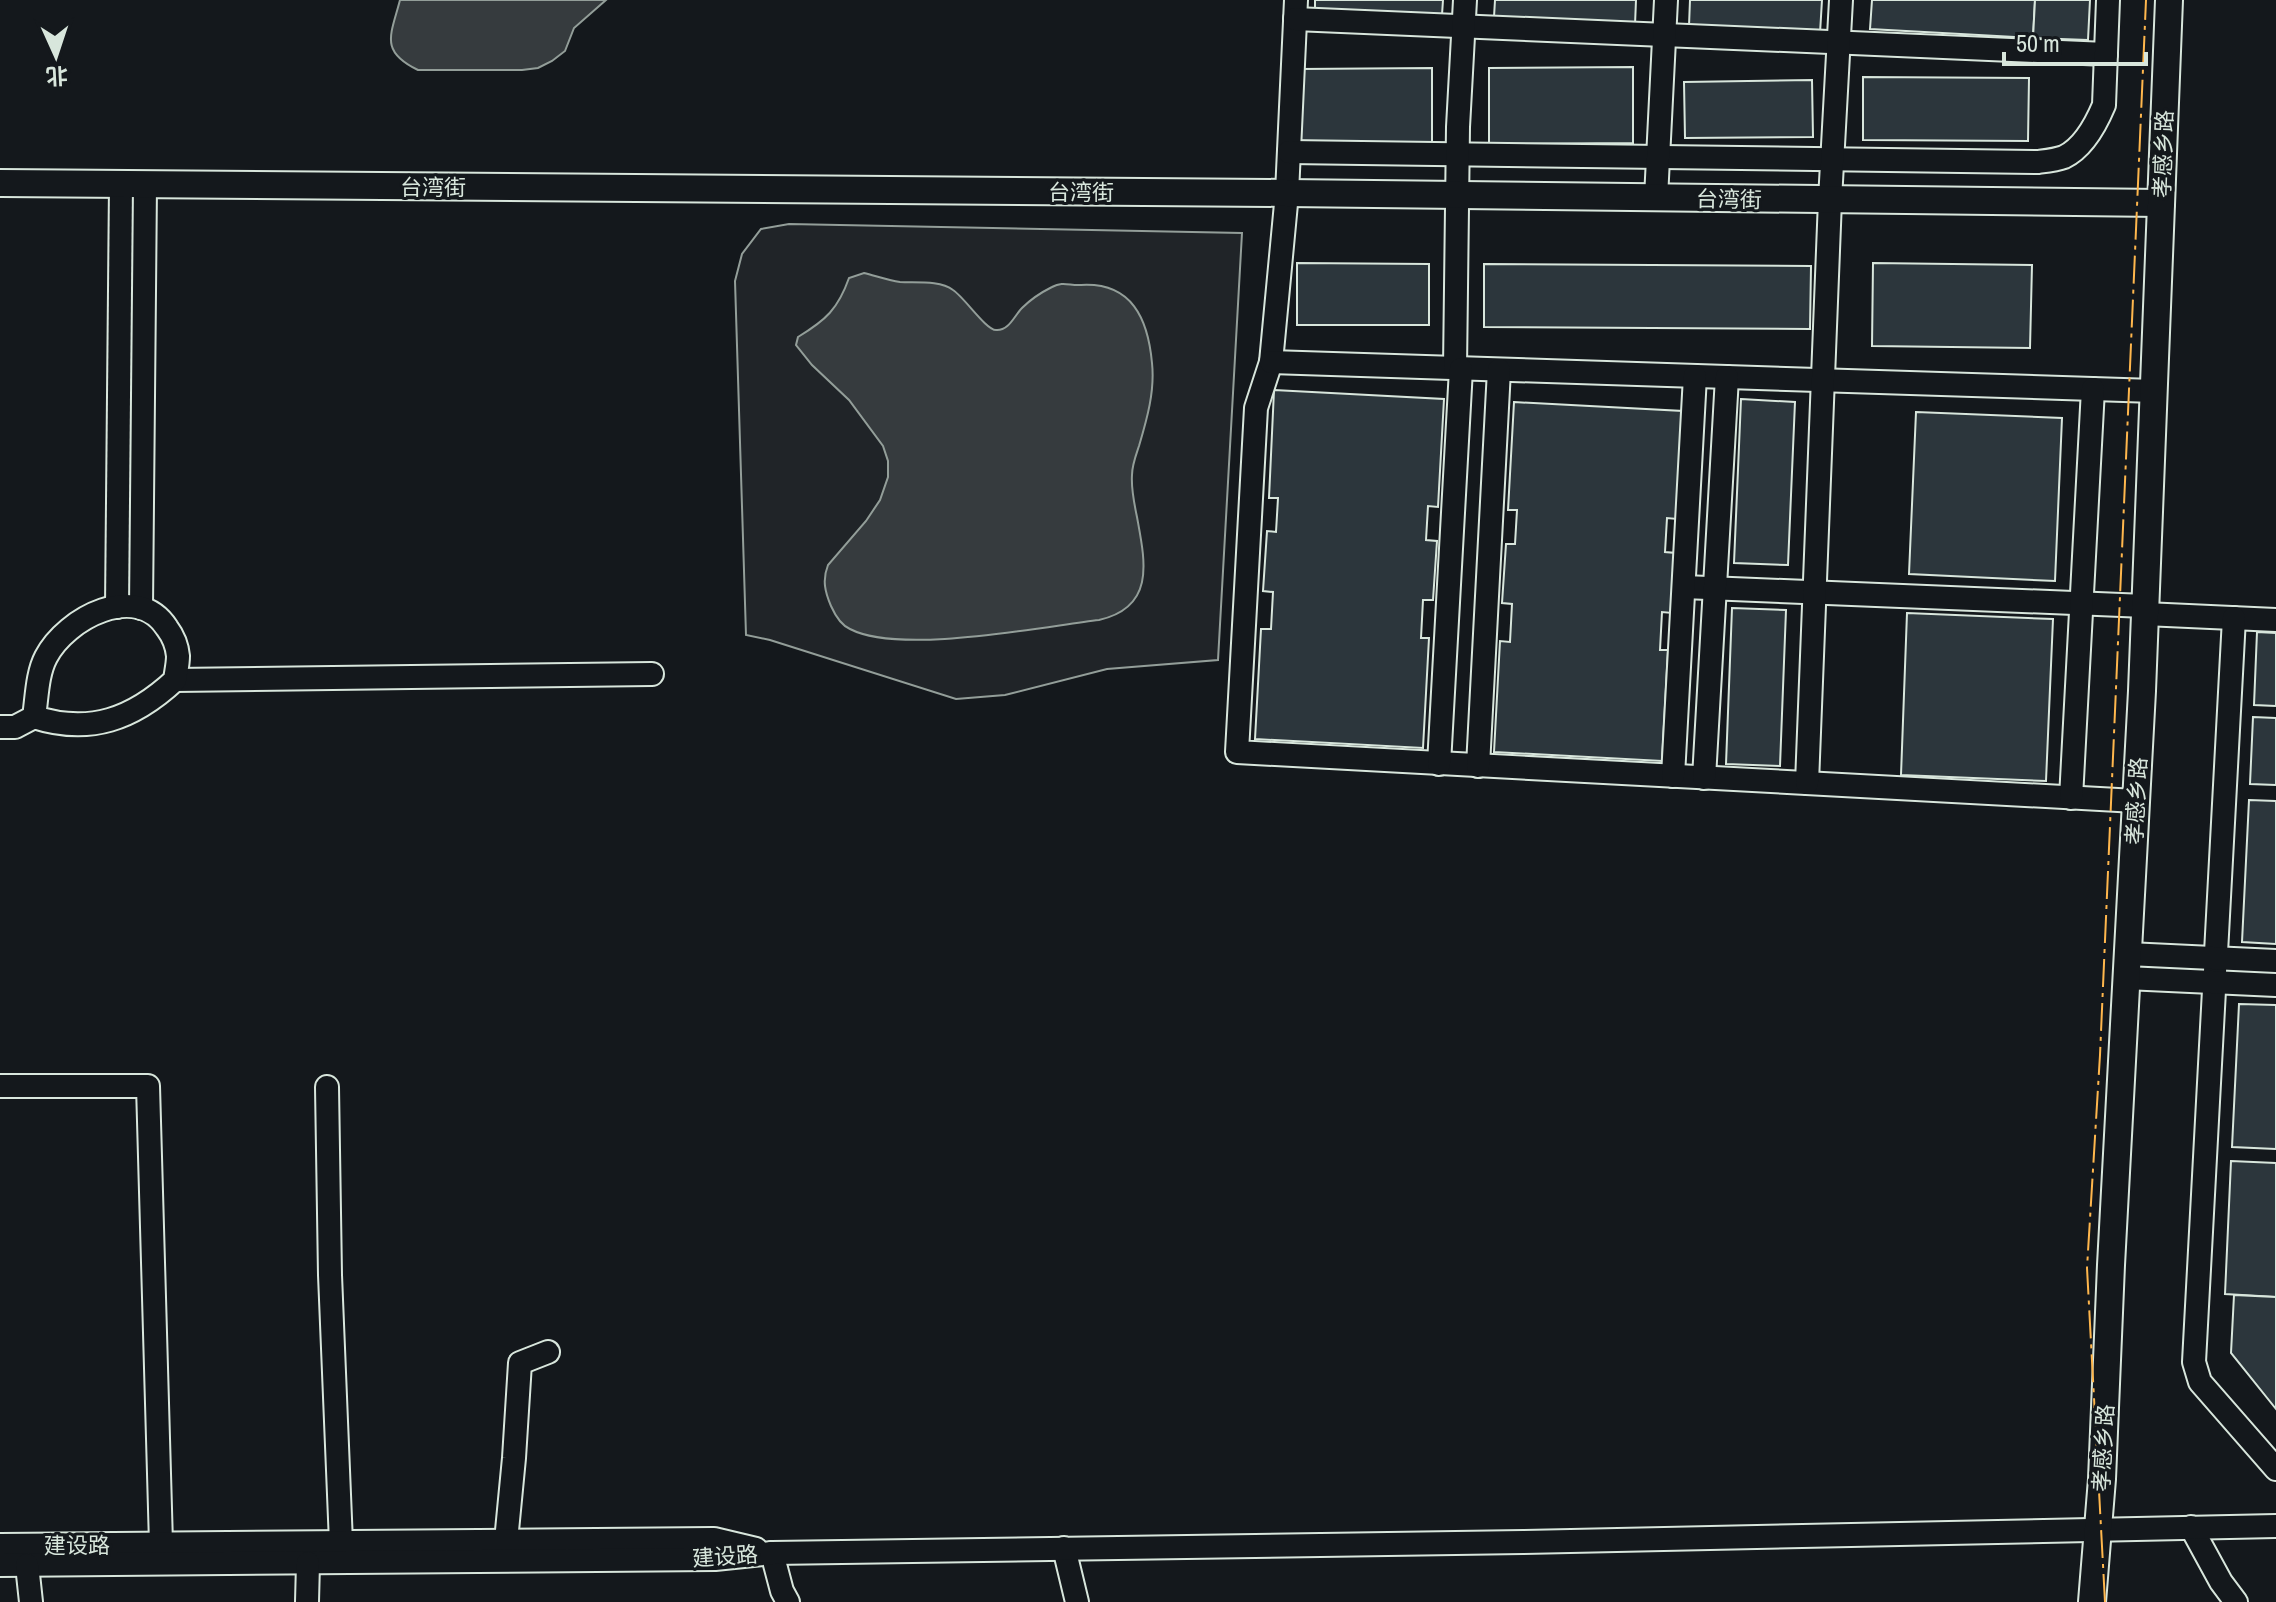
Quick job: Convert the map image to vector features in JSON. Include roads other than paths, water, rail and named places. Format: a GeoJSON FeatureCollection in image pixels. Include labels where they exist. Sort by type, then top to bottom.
{"type":"FeatureCollection","features":[{"type":"Feature","properties":{"kind":"main road","name":"孝感乡路"},"geometry":{"type":"LineString","coordinates":[[2092,1602],[2102,1479],[2136,801],[2169,0]]}},
{"type":"Feature","properties":{"kind":"main road","name":"台湾街"},"geometry":{"type":"LineString","coordinates":[[0,183],[2161,203]]}},
{"type":"Feature","properties":{"kind":"street"},"geometry":{"type":"LineString","coordinates":[[1439,764],[1458,368],[1458,154],[1465,0]]}},
{"type":"Feature","properties":{"kind":"street"},"geometry":{"type":"LineString","coordinates":[[1656,198],[1666,0]]}},
{"type":"Feature","properties":{"kind":"street"},"geometry":{"type":"LineString","coordinates":[[1807,783],[1841,0]]}},
{"type":"Feature","properties":{"kind":"street"},"geometry":{"type":"LineString","coordinates":[[1289,152],[2038,162],[2063,158],[2086,138],[2104,105],[2108,0]]}},
{"type":"Feature","properties":{"kind":"street"},"geometry":{"type":"LineString","coordinates":[[2106,54],[1464,26],[1296,9],[1287,193],[1271,362],[1256,408],[1237,752],[2136,801]]}},
{"type":"Feature","properties":{"kind":"street"},"geometry":{"type":"LineString","coordinates":[[117,607],[133,185]]}},
{"type":"Feature","properties":{"kind":"street"},"geometry":{"type":"LineString","coordinates":[[133,185],[141,608]]}},
{"type":"Feature","properties":{"kind":"street"},"geometry":{"type":"LineString","coordinates":[[1271,362],[2154,391]]}},
{"type":"Feature","properties":{"kind":"street"},"geometry":{"type":"LineString","coordinates":[[1478,766],[1499,370]]}},
{"type":"Feature","properties":{"kind":"street"},"geometry":{"type":"LineString","coordinates":[[1673,776],[1695,376]]}},
{"type":"Feature","properties":{"kind":"street"},"geometry":{"type":"LineString","coordinates":[[1704,778],[1727,377]]}},
{"type":"Feature","properties":{"kind":"street"},"geometry":{"type":"LineString","coordinates":[[2071,798],[2093,389]]}},
{"type":"Feature","properties":{"kind":"street"},"geometry":{"type":"LineString","coordinates":[[1684,587],[2081,603],[2276,620]]}},
{"type":"Feature","properties":{"kind":"street"},"geometry":{"type":"LineString","coordinates":[[34,717],[41,669],[55,644],[75,625],[98,612],[117,607],[141,608],[155,613],[162,620],[172,635],[178,658],[175,680]]}},
{"type":"Feature","properties":{"kind":"street"},"geometry":{"type":"LineString","coordinates":[[2234,618],[2194,1362],[2200,1382],[2276,1469]]}},
{"type":"Feature","properties":{"kind":"street"},"geometry":{"type":"LineString","coordinates":[[0,727],[15,727],[34,717],[66,725],[111,720],[144,705],[175,680],[652,674]]}},
{"type":"Feature","properties":{"kind":"street"},"geometry":{"type":"LineString","coordinates":[[2127,966],[2216,958],[2276,961]]}},
{"type":"Feature","properties":{"kind":"street"},"geometry":{"type":"LineString","coordinates":[[2127,966],[2214,982],[2276,985]]}},
{"type":"Feature","properties":{"kind":"street"},"geometry":{"type":"LineString","coordinates":[[0,1086],[148,1086],[161,1544]]}},
{"type":"Feature","properties":{"kind":"street"},"geometry":{"type":"LineString","coordinates":[[327,1087],[330,1275],[341,1543]]}},
{"type":"Feature","properties":{"kind":"street"},"geometry":{"type":"LineString","coordinates":[[506,1541],[520,1363],[548,1352]]}},
{"type":"Feature","properties":{"kind":"street"},"geometry":{"type":"LineString","coordinates":[[788,1602],[772,1553],[1523,1542],[2276,1526]]}},
{"type":"Feature","properties":{"kind":"street"},"geometry":{"type":"LineString","coordinates":[[2191,1527],[2221,1582],[2236,1602]]}},
{"type":"Feature","properties":{"kind":"street","name":"建设路"},"geometry":{"type":"LineString","coordinates":[[0,1545],[714,1539],[772,1553]]}},
{"type":"Feature","properties":{"kind":"street"},"geometry":{"type":"LineString","coordinates":[[1064,1548],[1077,1602]]}},
{"type":"Feature","properties":{"kind":"street","name":"建设路"},"geometry":{"type":"LineString","coordinates":[[0,1565],[715,1559],[772,1553]]}},
{"type":"Feature","properties":{"kind":"street"},"geometry":{"type":"LineString","coordinates":[[307,1602],[308,1563]]}},
{"type":"Feature","properties":{"kind":"street"},"geometry":{"type":"LineString","coordinates":[[27,1565],[31,1602]]}}]}
